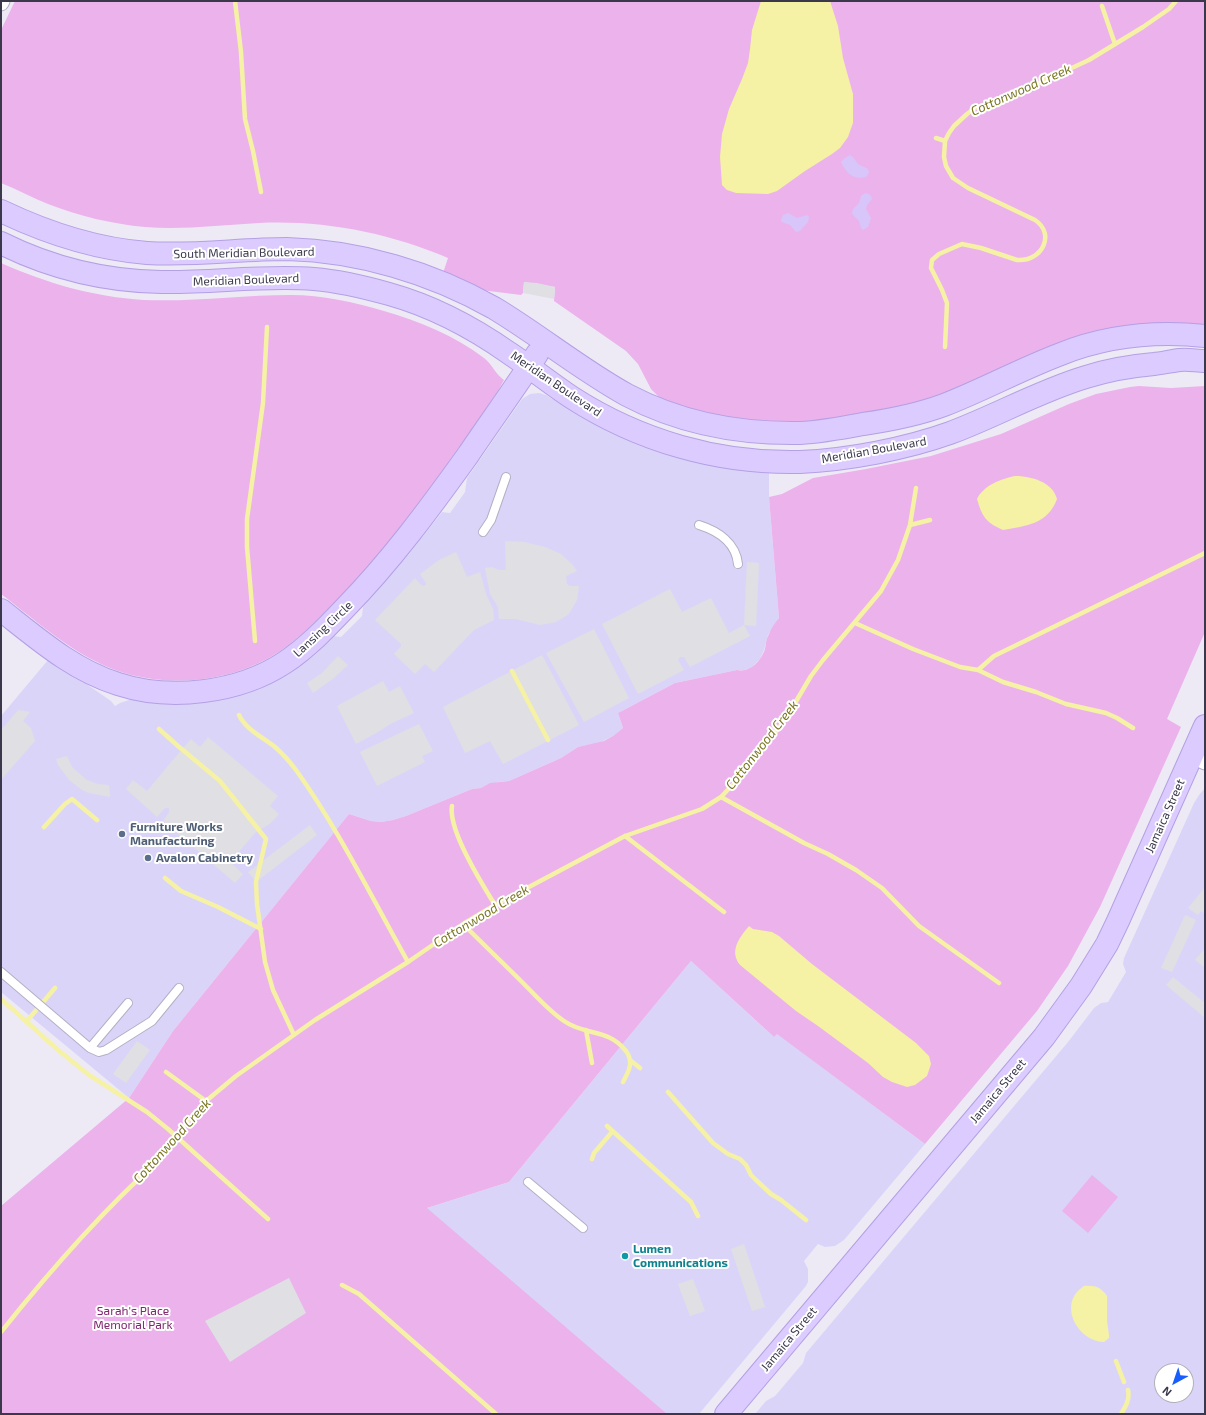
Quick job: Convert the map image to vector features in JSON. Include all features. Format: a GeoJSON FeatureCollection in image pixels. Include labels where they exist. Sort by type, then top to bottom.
{"type":"FeatureCollection","features":[{"type":"Feature","properties":{"kind":"main road","name":"South Meridian Boulevard"},"geometry":{"type":"LineString","coordinates":[[1,211],[31,225],[83,243],[122,250],[170,254],[262,250],[304,250],[334,253],[381,262],[426,276],[456,288],[494,308],[545,342]]}},
{"type":"Feature","properties":{"kind":"main road","name":"Meridian Boulevard"},"geometry":{"type":"LineString","coordinates":[[1,244],[32,257],[61,266],[95,275],[122,279],[160,282],[267,278],[304,279],[334,282],[364,288],[404,299],[450,318],[489,340],[569,396],[592,410],[626,427],[665,442],[718,456],[763,461],[800,462],[831,459],[866,454],[934,439],[1066,384],[1102,372],[1131,366],[1178,360],[1205,361]]}},
{"type":"Feature","properties":{"kind":"main road"},"geometry":{"type":"LineString","coordinates":[[545,342],[633,398],[668,412],[694,421],[728,428],[760,432],[802,433],[842,428],[918,413],[947,404],[1061,354],[1090,345],[1144,335],[1176,334],[1205,336]]}},
{"type":"Feature","properties":{"kind":"main road","name":"Lansing Circle"},"geometry":{"type":"LineString","coordinates":[[1,610],[47,646],[76,666],[101,678],[131,688],[161,693],[191,692],[222,687],[263,674],[284,663],[315,638],[374,578],[434,503],[545,342]]}},
{"type":"Feature","properties":{"kind":"main road","name":"Jamaica Street"},"geometry":{"type":"LineString","coordinates":[[726,1414],[1044,1037],[1074,997],[1093,968],[1118,922],[1198,759],[1205,726]]}},
{"type":"Feature","properties":{"kind":"lane"},"geometry":{"type":"LineString","coordinates":[[483,532],[491,520],[506,477]]}},
{"type":"Feature","properties":{"kind":"lane"},"geometry":{"type":"LineString","coordinates":[[699,525],[715,531],[728,541],[736,552],[738,564]]}},
{"type":"Feature","properties":{"kind":"lane"},"geometry":{"type":"LineString","coordinates":[[1,972],[90,1048],[103,1052],[152,1021],[179,988]]}},
{"type":"Feature","properties":{"kind":"lane"},"geometry":{"type":"LineString","coordinates":[[90,1048],[128,1003]]}},
{"type":"Feature","properties":{"kind":"lane"},"geometry":{"type":"LineString","coordinates":[[528,1182],[584,1228]]}},
{"type":"Feature","properties":{"kind":"shaded area"},"geometry":{"type":"Polygon","coordinates":[[[761,1],[830,1],[838,26],[843,58],[853,94],[853,123],[848,137],[840,148],[777,191],[768,194],[736,193],[727,190],[722,185],[720,157],[722,134],[729,109],[748,63],[752,30],[761,1]]]}},
{"type":"Feature","properties":{"kind":"shaded area"},"geometry":{"type":"Polygon","coordinates":[[[524,282],[555,287],[554,299],[523,293],[524,282]]]}},
{"type":"Feature","properties":{"kind":"shaded area"},"geometry":{"type":"Polygon","coordinates":[[[539,393],[552,399],[557,398],[769,470],[769,497],[779,618],[768,635],[760,659],[751,668],[745,670],[737,670],[675,683],[618,713],[623,728],[613,736],[599,743],[578,747],[561,758],[509,781],[498,782],[481,788],[472,789],[393,820],[381,822],[371,821],[349,814],[173,1031],[129,1098],[1,992],[1,716],[48,660],[82,681],[111,701],[115,706],[132,699],[149,702],[182,704],[220,700],[250,691],[288,674],[315,655],[334,636],[341,637],[362,616],[363,607],[408,555],[442,512],[450,513],[465,492],[467,478],[522,399],[530,394],[539,393]]]}},
{"type":"Feature","properties":{"kind":"shaded area"},"geometry":{"type":"Polygon","coordinates":[[[1015,476],[1028,477],[1046,484],[1055,493],[1057,499],[1048,514],[1042,519],[1028,525],[1003,530],[985,518],[977,499],[988,486],[1015,476]]]}},
{"type":"Feature","properties":{"kind":"shaded area"},"geometry":{"type":"Polygon","coordinates":[[[505,541],[524,542],[545,547],[561,554],[572,564],[577,571],[566,576],[567,584],[570,586],[579,586],[577,600],[569,614],[556,622],[540,625],[516,619],[499,619],[498,607],[490,594],[485,568],[492,567],[499,570],[506,570],[505,541]]]}},
{"type":"Feature","properties":{"kind":"shaded area"},"geometry":{"type":"Polygon","coordinates":[[[456,552],[467,577],[480,572],[486,594],[493,609],[494,620],[474,630],[434,672],[425,664],[415,674],[394,654],[401,644],[375,620],[415,578],[422,586],[426,585],[420,574],[439,560],[456,552]]]}},
{"type":"Feature","properties":{"kind":"shaded area"},"geometry":{"type":"Polygon","coordinates":[[[747,562],[759,563],[756,626],[744,625],[747,562]]]}},
{"type":"Feature","properties":{"kind":"shaded area"},"geometry":{"type":"Polygon","coordinates":[[[670,589],[682,612],[711,598],[729,633],[744,625],[750,636],[690,667],[684,657],[680,657],[678,660],[684,670],[638,694],[602,624],[670,589]]]}},
{"type":"Feature","properties":{"kind":"shaded area"},"geometry":{"type":"Polygon","coordinates":[[[594,629],[629,698],[584,722],[546,653],[594,629]]]}},
{"type":"Feature","properties":{"kind":"shaded area"},"geometry":{"type":"Polygon","coordinates":[[[542,655],[579,725],[503,764],[490,741],[465,753],[443,707],[542,655]]]}},
{"type":"Feature","properties":{"kind":"shaded area"},"geometry":{"type":"Polygon","coordinates":[[[338,656],[348,665],[334,678],[313,693],[307,683],[322,673],[338,656]]]}},
{"type":"Feature","properties":{"kind":"shaded area"},"geometry":{"type":"Polygon","coordinates":[[[383,681],[389,692],[400,686],[414,713],[392,723],[356,744],[337,706],[383,681]]]}},
{"type":"Feature","properties":{"kind":"shaded area"},"geometry":{"type":"Polygon","coordinates":[[[18,710],[30,712],[23,721],[31,728],[35,741],[1,780],[1,730],[18,710]]]}},
{"type":"Feature","properties":{"kind":"shaded area"},"geometry":{"type":"Polygon","coordinates":[[[419,724],[433,751],[422,756],[425,762],[377,786],[360,752],[419,724]]]}},
{"type":"Feature","properties":{"kind":"shaded area"},"geometry":{"type":"Polygon","coordinates":[[[208,737],[278,796],[270,806],[279,814],[271,823],[256,832],[230,862],[243,874],[235,883],[163,821],[169,812],[169,808],[165,808],[157,817],[126,789],[133,780],[147,791],[191,739],[200,747],[208,737]]]}},
{"type":"Feature","properties":{"kind":"shaded area"},"geometry":{"type":"Polygon","coordinates":[[[67,756],[72,767],[87,780],[98,784],[109,785],[110,797],[89,793],[82,790],[69,780],[58,765],[56,759],[67,756]]]}},
{"type":"Feature","properties":{"kind":"shaded area"},"geometry":{"type":"Polygon","coordinates":[[[1205,788],[1205,1414],[755,1414],[766,1401],[775,1396],[803,1363],[806,1353],[1068,1042],[1094,1008],[1101,1003],[1108,1002],[1126,972],[1123,964],[1124,958],[1194,803],[1205,788]]]}},
{"type":"Feature","properties":{"kind":"shaded area"},"geometry":{"type":"Polygon","coordinates":[[[310,825],[317,835],[256,882],[248,872],[310,825]]]}},
{"type":"Feature","properties":{"kind":"shaded area"},"geometry":{"type":"Polygon","coordinates":[[[1205,887],[1205,914],[1201,911],[1198,915],[1188,908],[1205,887]]]}},
{"type":"Feature","properties":{"kind":"shaded area"},"geometry":{"type":"Polygon","coordinates":[[[1185,915],[1196,920],[1172,972],[1161,968],[1185,915]]]}},
{"type":"Feature","properties":{"kind":"shaded area"},"geometry":{"type":"Polygon","coordinates":[[[749,926],[753,929],[772,932],[779,936],[812,964],[916,1043],[929,1056],[931,1064],[927,1076],[915,1085],[907,1087],[883,1077],[868,1063],[796,1011],[740,965],[735,955],[735,950],[739,940],[749,926]]]}},
{"type":"Feature","properties":{"kind":"shaded area"},"geometry":{"type":"Polygon","coordinates":[[[1205,948],[1205,968],[1195,960],[1205,948]]]}},
{"type":"Feature","properties":{"kind":"shaded area"},"geometry":{"type":"Polygon","coordinates":[[[691,961],[774,1037],[777,1033],[925,1144],[844,1240],[835,1246],[825,1247],[818,1244],[804,1261],[808,1269],[808,1282],[806,1286],[699,1414],[113,1414],[427,1208],[509,1182],[691,961]]]}},
{"type":"Feature","properties":{"kind":"shaded area"},"geometry":{"type":"Polygon","coordinates":[[[1173,977],[1205,1003],[1205,1018],[1166,985],[1173,977]]]}},
{"type":"Feature","properties":{"kind":"shaded area"},"geometry":{"type":"Polygon","coordinates":[[[137,1041],[150,1050],[126,1083],[113,1074],[137,1041]]]}},
{"type":"Feature","properties":{"kind":"shaded area"},"geometry":{"type":"Polygon","coordinates":[[[744,1244],[765,1307],[752,1311],[731,1249],[744,1244]]]}},
{"type":"Feature","properties":{"kind":"shaded area"},"geometry":{"type":"Polygon","coordinates":[[[289,1278],[306,1313],[230,1362],[205,1321],[289,1278]]]}},
{"type":"Feature","properties":{"kind":"shaded area"},"geometry":{"type":"Polygon","coordinates":[[[693,1279],[705,1311],[690,1316],[678,1284],[693,1279]]]}},
{"type":"Feature","properties":{"kind":"shaded area"},"geometry":{"type":"Polygon","coordinates":[[[1084,1286],[1097,1287],[1107,1296],[1109,1338],[1104,1342],[1094,1340],[1086,1335],[1074,1320],[1071,1311],[1072,1302],[1076,1293],[1084,1286]]]}},
{"type":"Feature","properties":{"kind":"green space"},"geometry":{"type":"Polygon","coordinates":[[[15,1],[1205,1],[1205,326],[1200,326],[944,395],[899,409],[806,423],[747,422],[687,409],[660,398],[651,389],[638,364],[626,351],[554,301],[555,287],[524,282],[523,293],[521,295],[481,290],[443,273],[448,258],[403,242],[356,230],[332,226],[283,223],[174,228],[133,226],[108,222],[72,212],[42,202],[1,183],[1,30],[15,1]]]}},
{"type":"Feature","properties":{"kind":"green space"},"geometry":{"type":"Polygon","coordinates":[[[1,263],[53,283],[107,296],[144,300],[181,300],[291,295],[314,296],[350,302],[410,319],[449,336],[484,358],[504,380],[498,391],[443,470],[384,547],[341,596],[288,646],[278,653],[250,667],[213,678],[174,681],[136,676],[118,671],[102,664],[71,647],[1,594],[1,263]]]}},
{"type":"Feature","properties":{"kind":"green space","name":"Sarah's Place Memorial Park"},"geometry":{"type":"Polygon","coordinates":[[[1139,386],[1171,388],[1205,386],[1205,632],[1167,719],[1181,727],[1100,907],[1068,966],[1037,1011],[925,1144],[777,1034],[774,1037],[691,961],[509,1182],[427,1208],[667,1414],[1,1414],[1,1206],[129,1098],[173,1031],[349,814],[371,821],[381,822],[393,820],[472,789],[481,788],[490,783],[509,781],[561,758],[578,747],[604,741],[613,736],[623,728],[618,713],[675,683],[751,668],[761,658],[768,636],[779,618],[769,497],[782,494],[813,478],[931,456],[1001,434],[1069,404],[1096,394],[1139,386]]]}},
{"type":"Feature","properties":{"kind":"green space"},"geometry":{"type":"Polygon","coordinates":[[[1092,1175],[1118,1197],[1088,1233],[1062,1211],[1092,1175]]]}},
{"type":"Feature","properties":{"kind":"sand"},"geometry":{"type":"Polygon","coordinates":[[[850,155],[858,164],[868,169],[869,173],[866,177],[861,178],[850,175],[845,169],[841,162],[850,155]]]}},
{"type":"Feature","properties":{"kind":"sand"},"geometry":{"type":"Polygon","coordinates":[[[865,193],[870,195],[872,199],[867,205],[866,209],[871,218],[868,227],[863,230],[859,221],[852,214],[853,209],[859,203],[861,196],[865,193]]]}},
{"type":"Feature","properties":{"kind":"sand"},"geometry":{"type":"Polygon","coordinates":[[[788,213],[797,218],[807,215],[809,217],[808,222],[800,231],[796,232],[790,225],[782,222],[781,220],[783,215],[788,213]]]}},
{"type":"Feature","properties":{"kind":"waterway"},"geometry":{"type":"LineString","coordinates":[[235,1],[241,52],[245,119],[261,192]]}},
{"type":"Feature","properties":{"kind":"waterway","name":"Cottonwood Creek"},"geometry":{"type":"LineString","coordinates":[[945,347],[947,303],[931,268],[932,260],[939,254],[962,244],[981,248],[1017,260],[1026,259],[1033,257],[1039,252],[1045,239],[1045,232],[1035,220],[968,188],[953,178],[946,166],[944,157],[945,141],[949,133],[954,126],[975,108],[1022,91],[1089,60],[1143,27],[1169,9],[1176,1]]}},
{"type":"Feature","properties":{"kind":"waterway"},"geometry":{"type":"LineString","coordinates":[[1102,6],[1115,44]]}},
{"type":"Feature","properties":{"kind":"waterway"},"geometry":{"type":"LineString","coordinates":[[936,138],[945,141]]}},
{"type":"Feature","properties":{"kind":"waterway"},"geometry":{"type":"LineString","coordinates":[[255,641],[247,547],[247,519],[263,403],[267,327]]}},
{"type":"Feature","properties":{"kind":"waterway","name":"Cottonwood Creek"},"geometry":{"type":"LineString","coordinates":[[1,1332],[37,1287],[75,1244],[115,1202],[157,1162],[164,1154],[175,1136],[206,1101],[236,1076],[315,1020],[408,962],[463,924],[495,905],[625,836],[702,809],[721,797],[740,777],[785,720],[811,676],[823,660],[881,591],[898,560],[910,525],[916,488]]}},
{"type":"Feature","properties":{"kind":"waterway"},"geometry":{"type":"LineString","coordinates":[[910,525],[930,520]]}},
{"type":"Feature","properties":{"kind":"waterway"},"geometry":{"type":"LineString","coordinates":[[978,670],[994,656],[1205,553]]}},
{"type":"Feature","properties":{"kind":"waterway"},"geometry":{"type":"LineString","coordinates":[[855,623],[913,649],[960,667],[978,670],[1003,682],[1036,692],[1066,704],[1106,713],[1133,728]]}},
{"type":"Feature","properties":{"kind":"waterway"},"geometry":{"type":"LineString","coordinates":[[512,671],[548,740]]}},
{"type":"Feature","properties":{"kind":"waterway"},"geometry":{"type":"LineString","coordinates":[[239,715],[246,725],[284,755],[312,793],[355,864],[408,962]]}},
{"type":"Feature","properties":{"kind":"waterway"},"geometry":{"type":"LineString","coordinates":[[159,729],[220,781],[266,839],[256,882],[257,904],[265,962],[273,990],[294,1035]]}},
{"type":"Feature","properties":{"kind":"waterway"},"geometry":{"type":"LineString","coordinates":[[721,797],[856,870],[882,888],[919,926],[999,983]]}},
{"type":"Feature","properties":{"kind":"waterway"},"geometry":{"type":"LineString","coordinates":[[44,827],[65,804],[72,799],[97,820]]}},
{"type":"Feature","properties":{"kind":"waterway"},"geometry":{"type":"LineString","coordinates":[[452,806],[452,816],[460,842],[495,905]]}},
{"type":"Feature","properties":{"kind":"waterway"},"geometry":{"type":"LineString","coordinates":[[625,836],[724,912]]}},
{"type":"Feature","properties":{"kind":"waterway"},"geometry":{"type":"LineString","coordinates":[[165,878],[181,891],[218,907],[261,929]]}},
{"type":"Feature","properties":{"kind":"waterway"},"geometry":{"type":"LineString","coordinates":[[463,924],[543,1004],[564,1021],[580,1029],[604,1035],[619,1044],[626,1051],[630,1059],[629,1070],[623,1082]]}},
{"type":"Feature","properties":{"kind":"waterway"},"geometry":{"type":"LineString","coordinates":[[26,1022],[55,988]]}},
{"type":"Feature","properties":{"kind":"waterway"},"geometry":{"type":"LineString","coordinates":[[1,999],[58,1050],[89,1075],[147,1112],[168,1129],[268,1219]]}},
{"type":"Feature","properties":{"kind":"waterway"},"geometry":{"type":"LineString","coordinates":[[586,1030],[592,1063]]}},
{"type":"Feature","properties":{"kind":"waterway"},"geometry":{"type":"LineString","coordinates":[[630,1060],[640,1068]]}},
{"type":"Feature","properties":{"kind":"waterway"},"geometry":{"type":"LineString","coordinates":[[166,1072],[206,1101]]}},
{"type":"Feature","properties":{"kind":"waterway"},"geometry":{"type":"LineString","coordinates":[[668,1092],[713,1143],[728,1154],[740,1159],[746,1165],[751,1175],[771,1194],[806,1220]]}},
{"type":"Feature","properties":{"kind":"waterway"},"geometry":{"type":"LineString","coordinates":[[607,1126],[691,1202],[698,1216]]}},
{"type":"Feature","properties":{"kind":"waterway"},"geometry":{"type":"LineString","coordinates":[[592,1159],[594,1153],[612,1132]]}},
{"type":"Feature","properties":{"kind":"waterway"},"geometry":{"type":"LineString","coordinates":[[342,1285],[359,1294],[496,1414]]}},
{"type":"Feature","properties":{"kind":"waterway"},"geometry":{"type":"LineString","coordinates":[[1116,1361],[1124,1382]]}},
{"type":"Feature","properties":{"kind":"waterway"},"geometry":{"type":"LineString","coordinates":[[1121,1414],[1128,1399],[1128,1390]]}},
{"type":"Feature","properties":{"kind":"place","name":"Furniture Works Manufacturing"},"geometry":{"type":"Point","coordinates":[122,834]}},
{"type":"Feature","properties":{"kind":"place","name":"Avalon Cabinetry"},"geometry":{"type":"Point","coordinates":[148,858]}},
{"type":"Feature","properties":{"kind":"place","name":"Lumen Communications"},"geometry":{"type":"Point","coordinates":[625,1256]}}]}
